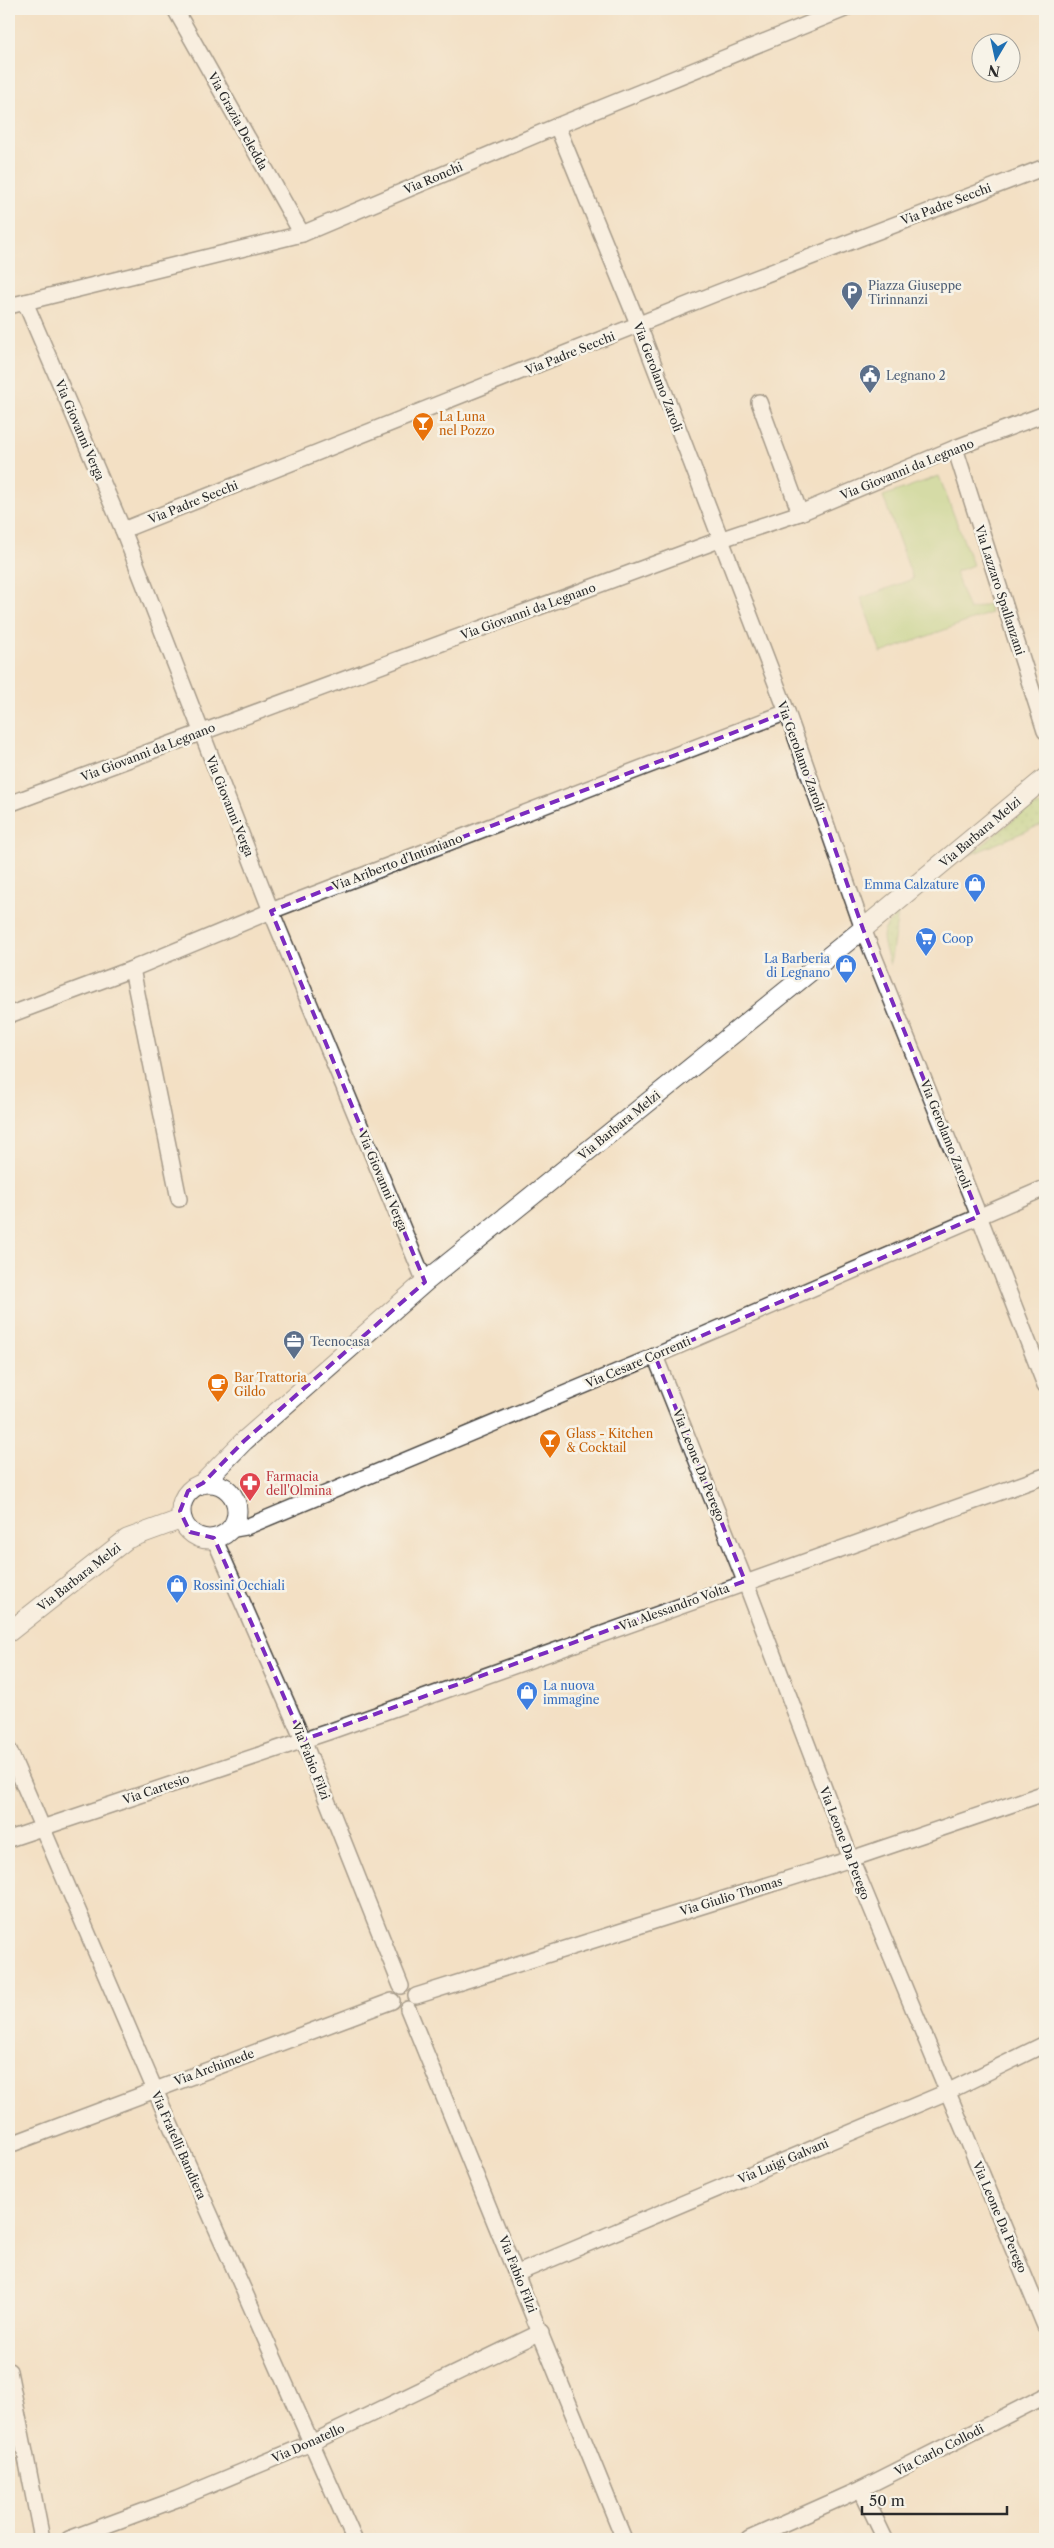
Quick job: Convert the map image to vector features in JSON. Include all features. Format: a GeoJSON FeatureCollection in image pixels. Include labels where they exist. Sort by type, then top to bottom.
{"type":"FeatureCollection","features":[{"type":"Feature","properties":{"kind":"street","name":"Via Grazia Deledda"},"geometry":{"type":"LineString","coordinates":[[175,9],[302,234]]}},
{"type":"Feature","properties":{"kind":"street","name":"Via Ronchi"},"geometry":{"type":"LineString","coordinates":[[9,306],[302,234],[557,126],[845,9]]}},
{"type":"Feature","properties":{"kind":"street","name":"Via Gerolamo Zaroli"},"geometry":{"type":"LineString","coordinates":[[557,126],[639,326],[786,712],[862,929],[979,1216],[1045,1385]]}},
{"type":"Feature","properties":{"kind":"street","name":"Via Padre Secchi"},"geometry":{"type":"LineString","coordinates":[[123,530],[789,265],[1045,167]]}},
{"type":"Feature","properties":{"kind":"street","name":"Via Giovanni Verga"},"geometry":{"type":"LineString","coordinates":[[25,302],[123,530],[271,911],[425,1282]]}},
{"type":"Feature","properties":{"kind":"street"},"geometry":{"type":"LineString","coordinates":[[760,402],[800,513]]}},
{"type":"Feature","properties":{"kind":"street","name":"Via Giovanni da Legnano"},"geometry":{"type":"LineString","coordinates":[[9,804],[719,540],[800,513],[955,448],[1045,414]]}},
{"type":"Feature","properties":{"kind":"street","name":"Via Lazzaro Spallanzani"},"geometry":{"type":"LineString","coordinates":[[955,448],[1045,731]]}},
{"type":"Feature","properties":{"kind":"street","name":"Via Ariberto d'Intimiano"},"geometry":{"type":"LineString","coordinates":[[9,1015],[132,969],[271,911],[786,712]]}},
{"type":"Feature","properties":{"kind":"street","name":"Via Barbara Melzi"},"geometry":{"type":"LineString","coordinates":[[9,1632],[127,1539],[182,1519],[181,1503],[185,1495],[193,1487],[203,1483],[244,1440],[425,1282],[862,929],[1045,778]]}},
{"type":"Feature","properties":{"kind":"street"},"geometry":{"type":"LineString","coordinates":[[132,969],[179,1199]]}},
{"type":"Feature","properties":{"kind":"street","name":"Via Cesare Correnti"},"geometry":{"type":"LineString","coordinates":[[222,1534],[246,1527],[655,1356],[1045,1188]]}},
{"type":"Feature","properties":{"kind":"street","name":"Via Leone Da Perego"},"geometry":{"type":"LineString","coordinates":[[655,1356],[745,1581],[851,1859],[1045,2326]]}},
{"type":"Feature","properties":{"kind":"street"},"geometry":{"type":"LineString","coordinates":[[182,1519],[190,1532],[198,1537],[222,1534],[237,1514],[232,1473],[244,1440]]}},
{"type":"Feature","properties":{"kind":"street","name":"Via Alessandro Volta"},"geometry":{"type":"LineString","coordinates":[[303,1740],[745,1581],[1045,1476]]}},
{"type":"Feature","properties":{"kind":"street"},"geometry":{"type":"LineString","coordinates":[[203,1483],[220,1485],[234,1498]]}},
{"type":"Feature","properties":{"kind":"street","name":"Via Fabio Filzi"},"geometry":{"type":"LineString","coordinates":[[222,1534],[401,1986]]}},
{"type":"Feature","properties":{"kind":"street","name":"Via Cartesio"},"geometry":{"type":"LineString","coordinates":[[9,1839],[303,1740]]}},
{"type":"Feature","properties":{"kind":"street","name":"Via Fratelli Bandiera"},"geometry":{"type":"LineString","coordinates":[[9,1750],[154,2090],[354,2539]]}},
{"type":"Feature","properties":{"kind":"street","name":"Via Giulio Thomas"},"geometry":{"type":"LineString","coordinates":[[416,1996],[851,1859],[1045,1793]]}},
{"type":"Feature","properties":{"kind":"street"},"geometry":{"type":"LineString","coordinates":[[401,1986],[412,1988],[416,1996],[415,2004],[408,2009],[396,2008],[392,2001],[394,1990],[401,1986]]}},
{"type":"Feature","properties":{"kind":"street","name":"Via Archimede"},"geometry":{"type":"LineString","coordinates":[[9,2145],[392,2001]]}},
{"type":"Feature","properties":{"kind":"street","name":"Via Fabio Filzi"},"geometry":{"type":"LineString","coordinates":[[408,2009],[518,2273],[624,2539]]}},
{"type":"Feature","properties":{"kind":"street","name":"Via Luigi Galvani"},"geometry":{"type":"LineString","coordinates":[[518,2273],[947,2092],[1045,2044]]}},
{"type":"Feature","properties":{"kind":"street","name":"Via Donatello"},"geometry":{"type":"LineString","coordinates":[[69,2539],[177,2499],[311,2443],[541,2332]]}},
{"type":"Feature","properties":{"kind":"street"},"geometry":{"type":"LineString","coordinates":[[9,2371],[42,2539]]}},
{"type":"Feature","properties":{"kind":"street","name":"Via Carlo Collodi"},"geometry":{"type":"LineString","coordinates":[[750,2539],[861,2489],[1045,2396]]}},
{"type":"Feature","properties":{"kind":"street"},"geometry":{"type":"LineString","coordinates":[[861,2489],[885,2539]]}},
{"type":"Feature","properties":{"kind":"highlighted area"},"geometry":{"type":"Polygon","coordinates":[[[787,712],[863,929],[979,1216],[655,1356],[745,1581],[303,1740],[214,1538],[190,1532],[180,1511],[188,1491],[203,1483],[244,1441],[425,1282],[271,911],[787,712]]]}},
{"type":"Feature","properties":{"kind":"green space"},"geometry":{"type":"Polygon","coordinates":[[[939,476],[973,565],[955,572],[969,610],[988,604],[991,613],[881,653],[861,598],[913,579],[883,496],[939,476]]]}},
{"type":"Feature","properties":{"kind":"green space"},"geometry":{"type":"Polygon","coordinates":[[[1038,805],[1045,807],[1045,823],[970,855],[1024,811],[1038,805]]]}},
{"type":"Feature","properties":{"kind":"green space"},"geometry":{"type":"Polygon","coordinates":[[[898,913],[890,965],[883,937],[886,926],[898,913]]]}},
{"type":"Feature","properties":{"kind":"place","name":"Piazza Giuseppe Tirinnanzi"},"geometry":{"type":"Point","coordinates":[852,311]}},
{"type":"Feature","properties":{"kind":"place","name":"Legnano 2"},"geometry":{"type":"Point","coordinates":[870,394]}},
{"type":"Feature","properties":{"kind":"place","name":"La Luna nel Pozzo"},"geometry":{"type":"Point","coordinates":[423,442]}},
{"type":"Feature","properties":{"kind":"place","name":"Emma Calzature"},"geometry":{"type":"Point","coordinates":[975,903]}},
{"type":"Feature","properties":{"kind":"place","name":"Coop"},"geometry":{"type":"Point","coordinates":[926,957]}},
{"type":"Feature","properties":{"kind":"place","name":"La Barberia di Legnano"},"geometry":{"type":"Point","coordinates":[846,984]}},
{"type":"Feature","properties":{"kind":"place","name":"Tecnocasa"},"geometry":{"type":"Point","coordinates":[294,1360]}},
{"type":"Feature","properties":{"kind":"place","name":"Bar Trattoria Gildo"},"geometry":{"type":"Point","coordinates":[218,1403]}},
{"type":"Feature","properties":{"kind":"place","name":"Glass - Kitchen & Cocktail"},"geometry":{"type":"Point","coordinates":[550,1459]}},
{"type":"Feature","properties":{"kind":"place","name":"Farmacia dell'Olmina"},"geometry":{"type":"Point","coordinates":[250,1502]}},
{"type":"Feature","properties":{"kind":"place","name":"Rossini Occhiali"},"geometry":{"type":"Point","coordinates":[177,1604]}},
{"type":"Feature","properties":{"kind":"place","name":"La nuova immagine"},"geometry":{"type":"Point","coordinates":[527,1711]}}]}
